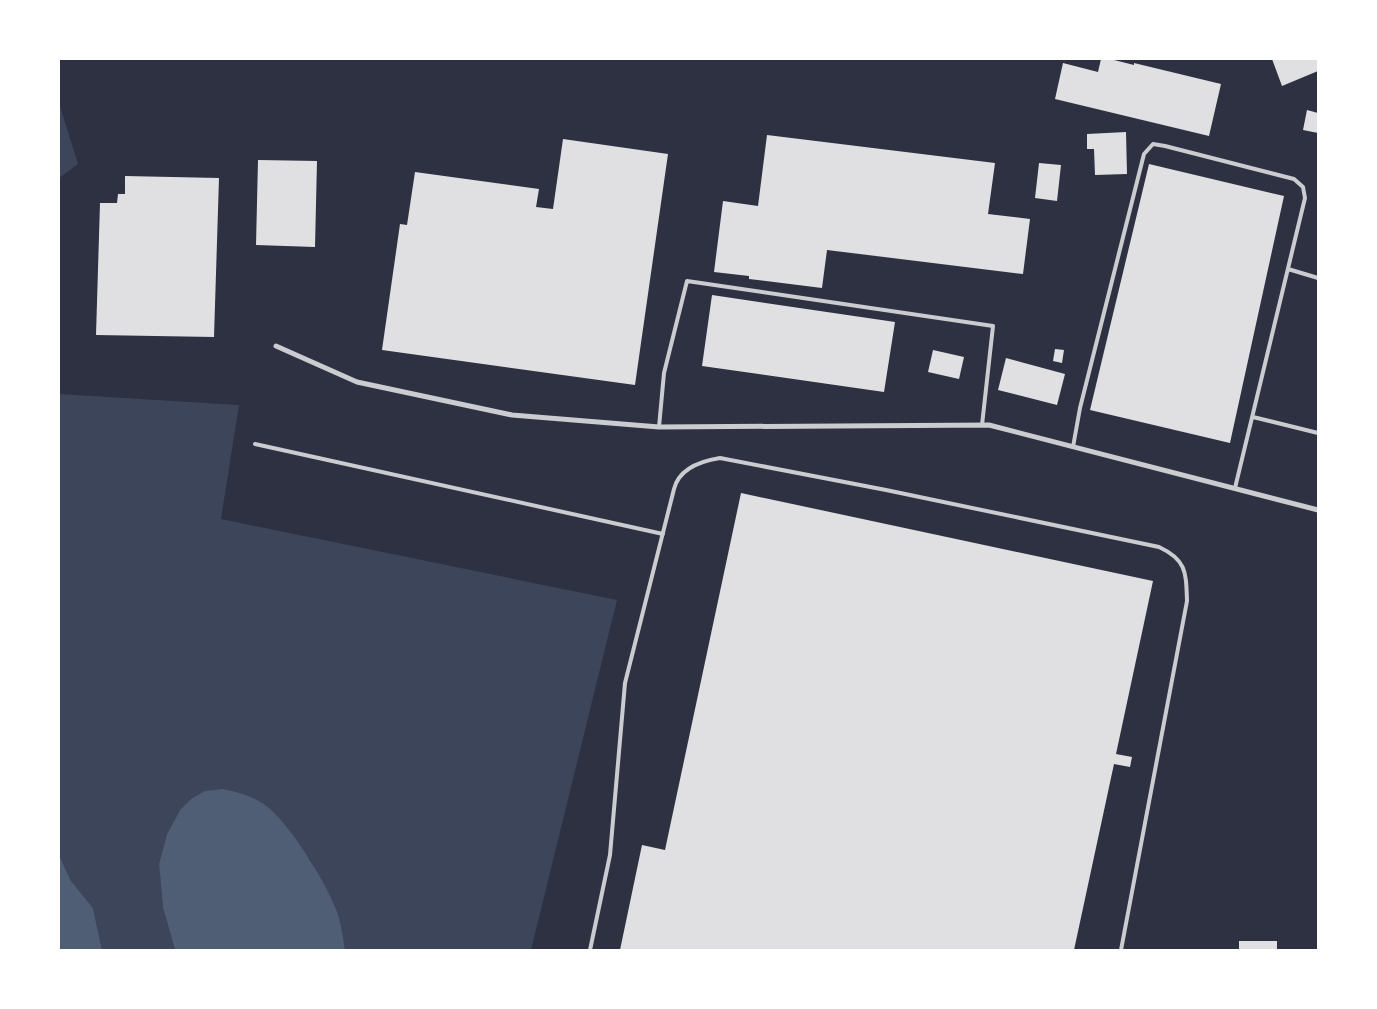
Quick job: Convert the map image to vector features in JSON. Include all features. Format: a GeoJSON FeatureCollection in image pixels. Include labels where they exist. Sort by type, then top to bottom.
{"type":"FeatureCollection","features":[{"type":"Feature","properties":{"kind":"street"},"geometry":{"type":"LineString","coordinates":[[276,346],[358,382],[512,415],[659,427],[989,425],[1318,510]]}},
{"type":"Feature","properties":{"kind":"lane"},"geometry":{"type":"LineString","coordinates":[[1073,447],[1080,408],[1144,154],[1153,144],[1166,146],[1294,179],[1303,187],[1305,198],[1235,488]]}},
{"type":"Feature","properties":{"kind":"lane"},"geometry":{"type":"LineString","coordinates":[[1288,269],[1318,278]]}},
{"type":"Feature","properties":{"kind":"lane"},"geometry":{"type":"LineString","coordinates":[[659,427],[664,373],[686,281],[993,326],[982,425]]}},
{"type":"Feature","properties":{"kind":"lane"},"geometry":{"type":"LineString","coordinates":[[1253,417],[1318,433]]}},
{"type":"Feature","properties":{"kind":"lane"},"geometry":{"type":"LineString","coordinates":[[255,444],[663,534]]}},
{"type":"Feature","properties":{"kind":"lane"},"geometry":{"type":"LineString","coordinates":[[590,950],[610,855],[625,683],[676,482],[702,460],[720,458],[1159,547],[1173,553],[1181,563],[1186,575],[1187,601],[1121,950]]}},
{"type":"Feature","properties":{"kind":"shaded area"},"geometry":{"type":"Polygon","coordinates":[[[59,103],[78,164],[59,178],[59,103]]]}},
{"type":"Feature","properties":{"kind":"shaded area"},"geometry":{"type":"Polygon","coordinates":[[[59,394],[239,405],[221,519],[617,600],[531,950],[345,950],[336,909],[310,859],[180,810],[167,834],[159,864],[163,908],[175,950],[102,950],[93,908],[71,881],[59,855],[59,394]]]}},
{"type":"Feature","properties":{"kind":"shaded area"},"geometry":{"type":"Polygon","coordinates":[[[223,789],[243,794],[262,803],[272,810],[293,836],[315,867],[331,897],[342,930],[345,950],[175,950],[163,908],[159,864],[167,834],[180,810],[191,799],[205,791],[223,789]]]}},
{"type":"Feature","properties":{"kind":"shaded area"},"geometry":{"type":"Polygon","coordinates":[[[59,855],[71,881],[93,908],[102,950],[59,950],[59,855]]]}},
{"type":"Feature","properties":{"kind":"building"},"geometry":{"type":"Polygon","coordinates":[[[1101,59],[1110,59],[1134,65],[1134,63],[1221,84],[1209,136],[1055,99],[1063,63],[1098,72],[1101,59]]]}},
{"type":"Feature","properties":{"kind":"building"},"geometry":{"type":"Polygon","coordinates":[[[1272,59],[1318,59],[1318,71],[1282,86],[1272,59]]]}},
{"type":"Feature","properties":{"kind":"building"},"geometry":{"type":"Polygon","coordinates":[[[1307,110],[1318,113],[1318,133],[1303,130],[1307,110]]]}},
{"type":"Feature","properties":{"kind":"building"},"geometry":{"type":"Polygon","coordinates":[[[1126,132],[1127,174],[1095,175],[1094,149],[1087,149],[1087,134],[1126,132]]]}},
{"type":"Feature","properties":{"kind":"building"},"geometry":{"type":"Polygon","coordinates":[[[767,135],[995,163],[988,214],[1030,219],[1023,274],[827,250],[822,288],[749,279],[749,276],[714,272],[723,201],[758,206],[767,135]]]}},
{"type":"Feature","properties":{"kind":"building"},"geometry":{"type":"Polygon","coordinates":[[[563,139],[668,154],[635,385],[382,350],[400,224],[407,225],[415,172],[539,189],[536,207],[553,209],[563,139]]]}},
{"type":"Feature","properties":{"kind":"building"},"geometry":{"type":"Polygon","coordinates":[[[258,160],[317,161],[315,247],[256,245],[258,160]]]}},
{"type":"Feature","properties":{"kind":"building"},"geometry":{"type":"Polygon","coordinates":[[[1039,163],[1061,165],[1057,201],[1035,198],[1039,163]]]}},
{"type":"Feature","properties":{"kind":"building"},"geometry":{"type":"Polygon","coordinates":[[[1149,164],[1284,196],[1230,443],[1090,410],[1149,164]]]}},
{"type":"Feature","properties":{"kind":"building"},"geometry":{"type":"Polygon","coordinates":[[[125,176],[219,178],[214,337],[96,335],[100,203],[117,203],[118,194],[125,194],[125,176]]]}},
{"type":"Feature","properties":{"kind":"building"},"geometry":{"type":"Polygon","coordinates":[[[712,295],[895,322],[884,392],[702,366],[712,295]]]}},
{"type":"Feature","properties":{"kind":"building"},"geometry":{"type":"Polygon","coordinates":[[[1055,349],[1064,350],[1062,363],[1053,361],[1055,349]]]}},
{"type":"Feature","properties":{"kind":"building"},"geometry":{"type":"Polygon","coordinates":[[[933,350],[964,357],[959,379],[928,372],[933,350]]]}},
{"type":"Feature","properties":{"kind":"building"},"geometry":{"type":"Polygon","coordinates":[[[1006,358],[1065,374],[1057,405],[998,390],[1006,358]]]}},
{"type":"Feature","properties":{"kind":"building"},"geometry":{"type":"Polygon","coordinates":[[[741,493],[1153,581],[1116,754],[1132,757],[1130,767],[1114,764],[1074,950],[620,950],[642,845],[665,850],[741,493]]]}},
{"type":"Feature","properties":{"kind":"building"},"geometry":{"type":"Polygon","coordinates":[[[1239,941],[1277,941],[1277,950],[1239,950],[1239,941]]]}}]}
